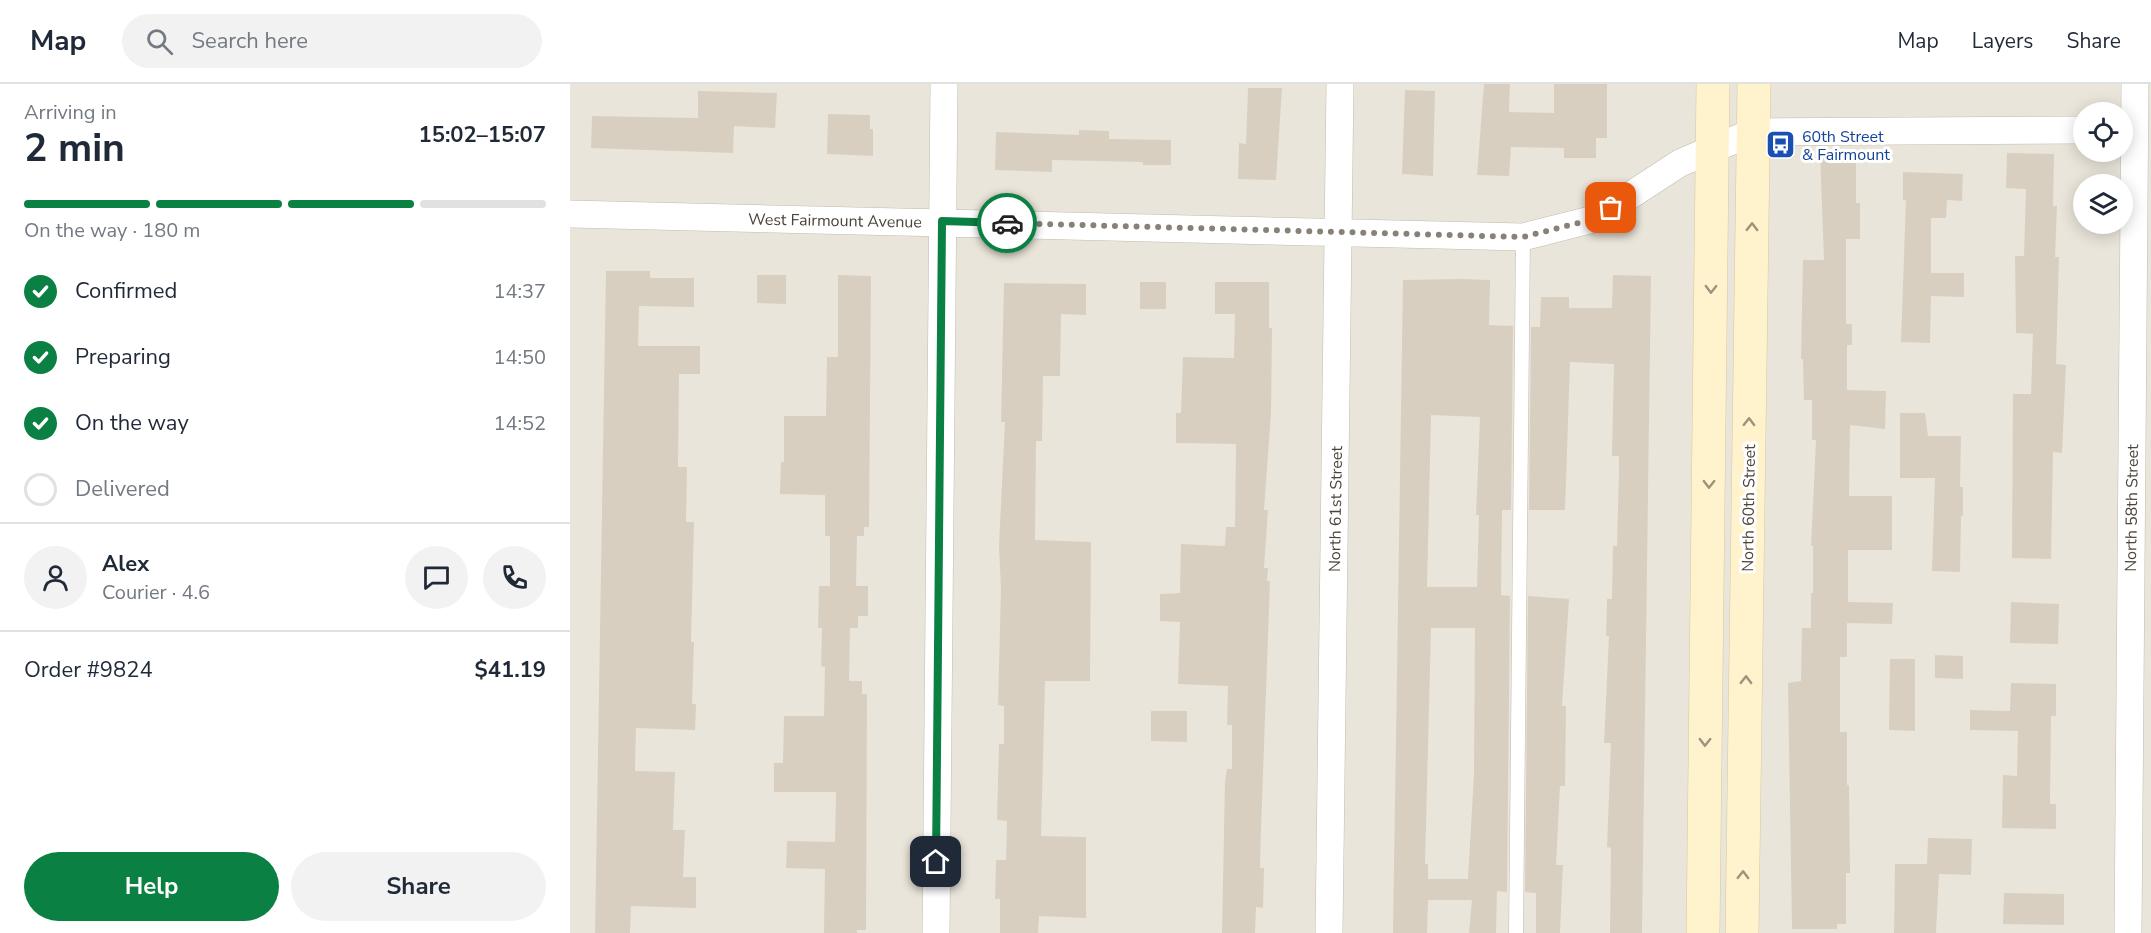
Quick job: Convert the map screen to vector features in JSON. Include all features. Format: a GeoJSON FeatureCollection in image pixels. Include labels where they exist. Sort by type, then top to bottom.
{"type":"FeatureCollection","features":[{"type":"Feature","properties":{"kind":"main road"},"geometry":{"type":"LineString","coordinates":[[1703,933],[1713,84]]}},
{"type":"Feature","properties":{"kind":"main road","name":"North 60th Street"},"geometry":{"type":"LineString","coordinates":[[1742,933],[1754,84]]}},
{"type":"Feature","properties":{"kind":"street"},"geometry":{"type":"LineString","coordinates":[[936,933],[944,84]]}},
{"type":"Feature","properties":{"kind":"street","name":"North 61st Street"},"geometry":{"type":"LineString","coordinates":[[1329,933],[1340,84]]}},
{"type":"Feature","properties":{"kind":"street","name":"North 58th Street"},"geometry":{"type":"LineString","coordinates":[[2133,102],[2135,84]]}},
{"type":"Feature","properties":{"kind":"street","name":"West Fairmount Avenue"},"geometry":{"type":"LineString","coordinates":[[570,214],[942,221],[1523,237],[1594,219],[1680,163],[1753,132],[2073,130]]}},
{"type":"Feature","properties":{"kind":"street","name":"North 58th Street"},"geometry":{"type":"LineString","coordinates":[[2127,933],[2143,180],[2133,144]]}},
{"type":"Feature","properties":{"kind":"lane"},"geometry":{"type":"LineString","coordinates":[[1516,933],[1523,237]]}},
{"type":"Feature","properties":{"kind":"shaded area"},"geometry":{"type":"Polygon","coordinates":[[[570,84],[2151,84],[2151,933],[570,933],[570,84]]]}},
{"type":"Feature","properties":{"kind":"building"},"geometry":{"type":"Polygon","coordinates":[[[1484,84],[1510,84],[1509,112],[1554,113],[1554,84],[1607,84],[1607,138],[1596,138],[1596,158],[1564,158],[1564,148],[1511,147],[1509,176],[1477,175],[1484,84]]]}},
{"type":"Feature","properties":{"kind":"building"},"geometry":{"type":"Polygon","coordinates":[[[1248,88],[1282,88],[1276,180],[1238,179],[1239,143],[1246,144],[1248,88]]]}},
{"type":"Feature","properties":{"kind":"building"},"geometry":{"type":"Polygon","coordinates":[[[1405,90],[1435,91],[1433,176],[1402,174],[1405,90]]]}},
{"type":"Feature","properties":{"kind":"building"},"geometry":{"type":"Polygon","coordinates":[[[698,91],[777,93],[775,128],[734,126],[733,153],[591,148],[592,116],[698,118],[698,91]]]}},
{"type":"Feature","properties":{"kind":"building"},"geometry":{"type":"Polygon","coordinates":[[[828,114],[870,115],[870,129],[873,129],[873,156],[827,154],[828,114]]]}},
{"type":"Feature","properties":{"kind":"building"},"geometry":{"type":"Polygon","coordinates":[[[1079,130],[1109,131],[1109,139],[1171,140],[1171,165],[1143,165],[1143,162],[1052,160],[1052,172],[995,170],[996,132],[1079,135],[1079,130]]]}},
{"type":"Feature","properties":{"kind":"building"},"geometry":{"type":"Polygon","coordinates":[[[1820,151],[1856,151],[1856,203],[1860,203],[1860,239],[1846,239],[1846,324],[1852,324],[1852,345],[1847,345],[1847,390],[1886,391],[1885,429],[1850,425],[1849,496],[1892,496],[1892,550],[1848,550],[1848,602],[1893,603],[1892,624],[1847,623],[1847,657],[1840,657],[1840,732],[1847,732],[1847,785],[1849,785],[1850,873],[1846,873],[1846,924],[1837,924],[1837,929],[1792,929],[1788,683],[1801,681],[1802,628],[1811,628],[1813,546],[1811,546],[1816,440],[1812,440],[1812,400],[1804,400],[1803,359],[1801,359],[1803,260],[1824,260],[1820,151]]]}},
{"type":"Feature","properties":{"kind":"building"},"geometry":{"type":"Polygon","coordinates":[[[2007,153],[2054,154],[2053,206],[2057,206],[2055,257],[2059,257],[2056,364],[2066,365],[2062,453],[2053,452],[2051,559],[2012,558],[2013,394],[2031,394],[2033,334],[2016,333],[2015,256],[2024,256],[2026,189],[2006,188],[2007,153]]]}},
{"type":"Feature","properties":{"kind":"building"},"geometry":{"type":"Polygon","coordinates":[[[1903,172],[1963,174],[1962,201],[1947,200],[1946,218],[1931,218],[1931,273],[1964,273],[1964,297],[1931,296],[1930,343],[1901,342],[1906,200],[1903,200],[1903,172]]]}},
{"type":"Feature","properties":{"kind":"building"},"geometry":{"type":"Polygon","coordinates":[[[606,271],[650,271],[650,278],[694,278],[694,307],[639,306],[638,346],[700,346],[700,374],[679,374],[678,467],[687,467],[686,522],[694,522],[691,642],[694,642],[692,704],[696,704],[695,730],[636,728],[635,771],[675,772],[673,830],[685,830],[683,877],[696,877],[696,908],[631,906],[630,933],[595,933],[606,271]]]}},
{"type":"Feature","properties":{"kind":"building"},"geometry":{"type":"Polygon","coordinates":[[[757,275],[786,275],[786,304],[757,303],[757,275]]]}},
{"type":"Feature","properties":{"kind":"building"},"geometry":{"type":"Polygon","coordinates":[[[838,275],[871,276],[869,527],[864,527],[864,536],[857,536],[856,586],[868,586],[868,616],[858,616],[858,628],[850,628],[849,681],[862,681],[862,694],[867,694],[866,930],[857,930],[857,933],[824,933],[825,869],[786,868],[787,841],[835,842],[836,792],[774,792],[774,763],[783,763],[784,716],[824,716],[825,667],[821,666],[822,628],[818,628],[819,586],[830,586],[830,536],[825,536],[825,495],[780,494],[781,462],[784,462],[784,416],[826,416],[827,357],[838,357],[838,275]]]}},
{"type":"Feature","properties":{"kind":"building"},"geometry":{"type":"Polygon","coordinates":[[[1613,275],[1651,276],[1642,933],[1610,933],[1611,848],[1607,847],[1611,743],[1604,743],[1609,636],[1606,636],[1607,599],[1612,599],[1613,546],[1617,546],[1619,472],[1619,456],[1612,456],[1614,364],[1570,362],[1565,510],[1529,510],[1531,327],[1540,327],[1541,297],[1569,297],[1569,308],[1612,308],[1613,275]]]}},
{"type":"Feature","properties":{"kind":"building"},"geometry":{"type":"Polygon","coordinates":[[[1403,280],[1490,280],[1489,325],[1513,326],[1511,510],[1502,510],[1501,595],[1510,596],[1507,892],[1497,891],[1496,933],[1469,933],[1472,900],[1428,900],[1427,933],[1393,933],[1403,280]],[[1431,415],[1427,587],[1477,587],[1479,515],[1476,515],[1480,417],[1431,415]],[[1431,628],[1425,864],[1428,864],[1428,879],[1468,879],[1474,774],[1475,628],[1431,628]]]}},
{"type":"Feature","properties":{"kind":"building"},"geometry":{"type":"Polygon","coordinates":[[[1140,282],[1166,282],[1166,309],[1140,309],[1140,282]]]}},
{"type":"Feature","properties":{"kind":"building"},"geometry":{"type":"Polygon","coordinates":[[[1215,282],[1269,282],[1269,328],[1272,328],[1271,413],[1264,510],[1268,510],[1264,568],[1268,568],[1267,581],[1270,581],[1260,868],[1264,868],[1263,908],[1256,907],[1255,933],[1222,933],[1225,782],[1227,769],[1232,769],[1232,725],[1227,725],[1228,686],[1178,684],[1180,622],[1160,621],[1160,594],[1180,593],[1181,544],[1223,546],[1225,545],[1226,527],[1235,527],[1236,444],[1176,443],[1176,413],[1181,413],[1183,357],[1234,358],[1235,314],[1215,314],[1215,282]]]}},
{"type":"Feature","properties":{"kind":"building"},"geometry":{"type":"Polygon","coordinates":[[[1004,283],[1086,284],[1086,315],[1061,314],[1060,376],[1043,376],[1042,441],[1036,441],[1035,540],[1091,542],[1090,681],[1045,681],[1041,836],[1086,837],[1086,918],[1039,916],[1038,933],[1000,933],[1000,899],[995,899],[996,860],[1006,860],[1007,821],[997,820],[999,744],[1004,744],[1004,706],[998,705],[1001,589],[999,546],[1005,422],[1001,422],[1004,283]]]}},
{"type":"Feature","properties":{"kind":"building"},"geometry":{"type":"Polygon","coordinates":[[[1900,413],[1925,413],[1928,436],[1961,436],[1960,487],[1963,487],[1963,516],[1961,516],[1960,572],[1932,571],[1935,478],[1900,478],[1900,413]]]}},
{"type":"Feature","properties":{"kind":"building"},"geometry":{"type":"Polygon","coordinates":[[[1528,596],[1569,599],[1562,706],[1566,706],[1565,786],[1560,786],[1556,865],[1563,865],[1560,933],[1536,933],[1536,893],[1525,892],[1528,596]]]}},
{"type":"Feature","properties":{"kind":"building"},"geometry":{"type":"Polygon","coordinates":[[[2011,602],[2059,604],[2058,644],[2010,643],[2011,602]]]}},
{"type":"Feature","properties":{"kind":"building"},"geometry":{"type":"Polygon","coordinates":[[[1935,655],[1963,656],[1963,679],[1935,678],[1935,655]]]}},
{"type":"Feature","properties":{"kind":"building"},"geometry":{"type":"Polygon","coordinates":[[[1890,659],[1915,659],[1915,731],[1889,730],[1890,659]]]}},
{"type":"Feature","properties":{"kind":"building"},"geometry":{"type":"Polygon","coordinates":[[[2011,683],[2056,684],[2056,716],[2051,716],[2050,804],[2056,804],[2056,829],[2002,828],[2003,775],[2017,776],[2018,731],[1970,730],[1970,710],[2010,711],[2011,683]]]}},
{"type":"Feature","properties":{"kind":"building"},"geometry":{"type":"Polygon","coordinates":[[[1151,711],[1187,711],[1187,742],[1151,741],[1151,711]]]}},
{"type":"Feature","properties":{"kind":"building"},"geometry":{"type":"Polygon","coordinates":[[[1928,838],[1972,839],[1971,875],[1939,874],[1936,933],[1894,933],[1895,864],[1927,864],[1928,838]]]}},
{"type":"Feature","properties":{"kind":"building"},"geometry":{"type":"Polygon","coordinates":[[[2004,893],[2064,894],[2064,925],[2003,924],[2004,893]]]}},
{"type":"Feature","properties":{"kind":"way so far"},"geometry":{"type":"LineString","coordinates":[[1007,223],[1523,237],[1594,219],[1611,208]]}},
{"type":"Feature","properties":{"kind":"place","name":"60th Street & Fairmount"},"geometry":{"type":"Point","coordinates":[1781,145]}},
{"type":"Feature","properties":{"kind":"route"},"geometry":{"type":"LineString","coordinates":[[936,862],[942,221],[1007,223]]}}]}
